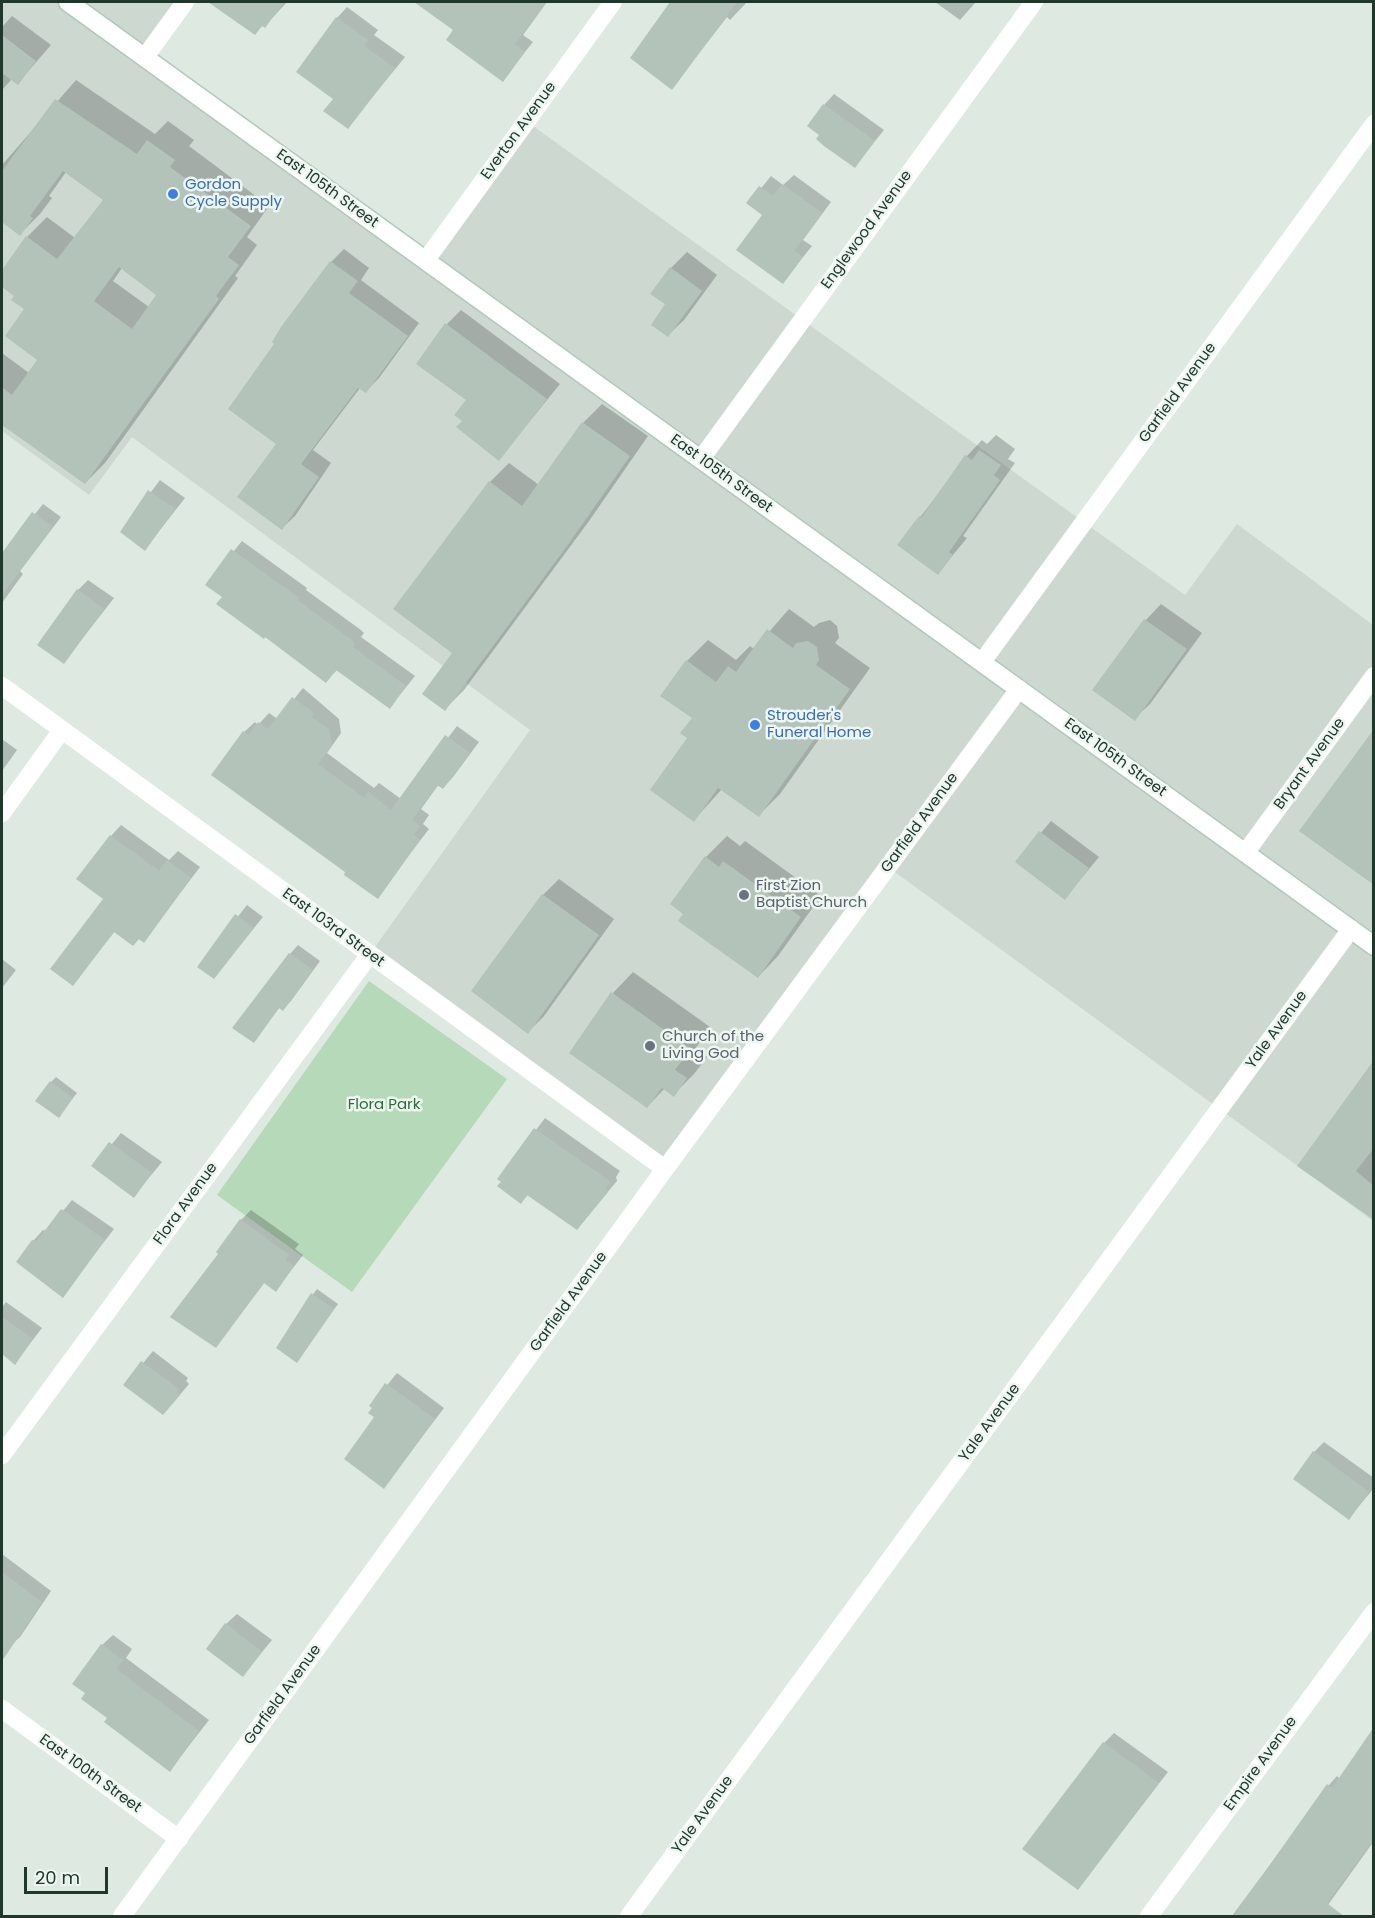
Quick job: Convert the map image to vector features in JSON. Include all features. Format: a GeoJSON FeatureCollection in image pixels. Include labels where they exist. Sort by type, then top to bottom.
{"type":"FeatureCollection","features":[{"type":"Feature","properties":{"kind":"street","name":"East 105th Street"},"geometry":{"type":"LineString","coordinates":[[68,2],[1374,946]]}},
{"type":"Feature","properties":{"kind":"street"},"geometry":{"type":"LineString","coordinates":[[145,57],[185,2]]}},
{"type":"Feature","properties":{"kind":"street","name":"Everton Avenue"},"geometry":{"type":"LineString","coordinates":[[426,260],[612,2]]}},
{"type":"Feature","properties":{"kind":"street","name":"Englewood Avenue"},"geometry":{"type":"LineString","coordinates":[[701,459],[1034,2]]}},
{"type":"Feature","properties":{"kind":"street","name":"Garfield Avenue"},"geometry":{"type":"LineString","coordinates":[[982,662],[1374,124]]}},
{"type":"Feature","properties":{"kind":"street","name":"Bryant Avenue"},"geometry":{"type":"LineString","coordinates":[[1246,852],[1374,676]]}},
{"type":"Feature","properties":{"kind":"street","name":"East 103rd Street"},"geometry":{"type":"LineString","coordinates":[[2,686],[665,1169]]}},
{"type":"Feature","properties":{"kind":"street","name":"Garfield Avenue"},"geometry":{"type":"LineString","coordinates":[[122,1917],[665,1169],[1019,689]]}},
{"type":"Feature","properties":{"kind":"street"},"geometry":{"type":"LineString","coordinates":[[2,813],[62,730]]}},
{"type":"Feature","properties":{"kind":"street","name":"Yale Avenue"},"geometry":{"type":"LineString","coordinates":[[629,1917],[1351,929]]}},
{"type":"Feature","properties":{"kind":"street","name":"Flora Avenue"},"geometry":{"type":"LineString","coordinates":[[2,1455],[369,954]]}},
{"type":"Feature","properties":{"kind":"street","name":"Empire Avenue"},"geometry":{"type":"LineString","coordinates":[[1149,1917],[1374,1612]]}},
{"type":"Feature","properties":{"kind":"street","name":"East 100th Street"},"geometry":{"type":"LineString","coordinates":[[2,1709],[178,1839]]}},
{"type":"Feature","properties":{"kind":"shaded area"},"geometry":{"type":"Polygon","coordinates":[[[2,2],[185,2],[145,57],[425,260],[526,121],[1185,595],[1237,524],[1373,625],[1373,1221],[888,867],[665,1169],[370,954],[530,730],[132,437],[89,495],[2,431],[2,2]]]}},
{"type":"Feature","properties":{"kind":"green space","name":"Flora Park"},"geometry":{"type":"Polygon","coordinates":[[[369,981],[507,1079],[352,1292],[217,1195],[369,981]]]}},
{"type":"Feature","properties":{"kind":"building"},"geometry":{"type":"Polygon","coordinates":[[[208,2],[284,2],[265,28],[262,26],[255,35],[208,2]]]}},
{"type":"Feature","properties":{"kind":"building"},"geometry":{"type":"Polygon","coordinates":[[[414,2],[546,2],[515,44],[525,52],[503,82],[446,40],[453,30],[414,2]]]}},
{"type":"Feature","properties":{"kind":"building"},"geometry":{"type":"Polygon","coordinates":[[[670,2],[737,2],[672,90],[630,58],[670,2]]]}},
{"type":"Feature","properties":{"kind":"building"},"geometry":{"type":"Polygon","coordinates":[[[336,17],[368,40],[364,46],[395,68],[348,129],[323,111],[333,99],[296,72],[336,17]]]}},
{"type":"Feature","properties":{"kind":"building"},"geometry":{"type":"Polygon","coordinates":[[[2,35],[36,61],[18,85],[2,73],[2,35]]]}},
{"type":"Feature","properties":{"kind":"building"},"geometry":{"type":"Polygon","coordinates":[[[55,99],[137,154],[147,140],[175,160],[170,167],[251,226],[228,257],[239,265],[216,296],[219,299],[85,484],[2,425],[2,387],[12,395],[37,360],[5,336],[24,309],[11,300],[14,296],[2,287],[2,270],[26,236],[57,259],[103,200],[63,171],[30,216],[33,218],[20,236],[2,222],[2,171],[55,99]],[[119,267],[94,301],[132,329],[156,295],[119,267]]]}},
{"type":"Feature","properties":{"kind":"building"},"geometry":{"type":"Polygon","coordinates":[[[823,104],[875,141],[855,168],[816,139],[819,135],[807,126],[823,104]]]}},
{"type":"Feature","properties":{"kind":"building"},"geometry":{"type":"Polygon","coordinates":[[[782,184],[822,213],[794,251],[803,257],[783,284],[736,250],[762,215],[746,203],[759,186],[773,196],[782,184]]]}},
{"type":"Feature","properties":{"kind":"building"},"geometry":{"type":"Polygon","coordinates":[[[330,261],[358,281],[349,293],[408,336],[366,393],[358,388],[301,464],[319,477],[282,530],[237,497],[276,444],[228,409],[274,344],[272,342],[281,327],[330,261]]]}},
{"type":"Feature","properties":{"kind":"building"},"geometry":{"type":"Polygon","coordinates":[[[670,267],[702,291],[668,337],[651,325],[665,304],[650,294],[670,267]]]}},
{"type":"Feature","properties":{"kind":"building"},"geometry":{"type":"Polygon","coordinates":[[[445,323],[547,399],[499,461],[456,427],[462,421],[454,415],[466,400],[416,364],[445,323]]]}},
{"type":"Feature","properties":{"kind":"building"},"geometry":{"type":"Polygon","coordinates":[[[582,422],[630,456],[570,542],[445,711],[422,694],[452,653],[393,609],[489,481],[522,506],[582,422]]]}},
{"type":"Feature","properties":{"kind":"building"},"geometry":{"type":"Polygon","coordinates":[[[979,450],[1001,465],[994,475],[1000,480],[949,552],[953,555],[938,575],[897,545],[919,516],[921,518],[965,455],[972,460],[979,450]]]}},
{"type":"Feature","properties":{"kind":"building"},"geometry":{"type":"Polygon","coordinates":[[[148,490],[175,509],[145,551],[120,532],[148,490]]]}},
{"type":"Feature","properties":{"kind":"building"},"geometry":{"type":"Polygon","coordinates":[[[32,512],[53,527],[2,595],[2,553],[32,512]]]}},
{"type":"Feature","properties":{"kind":"building"},"geometry":{"type":"Polygon","coordinates":[[[231,549],[299,598],[297,600],[352,640],[355,644],[353,647],[406,686],[390,709],[336,670],[326,683],[216,604],[222,597],[205,585],[231,549]]]}},
{"type":"Feature","properties":{"kind":"building"},"geometry":{"type":"Polygon","coordinates":[[[77,589],[104,609],[64,664],[37,645],[77,589]]]}},
{"type":"Feature","properties":{"kind":"building"},"geometry":{"type":"Polygon","coordinates":[[[1144,619],[1187,649],[1135,721],[1092,690],[1144,619]]]}},
{"type":"Feature","properties":{"kind":"building","name":"Strouder's Funeral Home"},"geometry":{"type":"Polygon","coordinates":[[[767,629],[793,648],[796,643],[808,641],[817,647],[819,660],[816,665],[850,689],[759,817],[718,788],[694,822],[650,790],[687,738],[680,733],[692,718],[660,696],[686,660],[716,682],[728,666],[736,672],[767,629]]]}},
{"type":"Feature","properties":{"kind":"building"},"geometry":{"type":"Polygon","coordinates":[[[292,697],[314,713],[312,717],[329,729],[332,745],[318,764],[364,798],[368,792],[391,810],[445,735],[470,753],[443,789],[437,785],[412,820],[420,826],[414,835],[420,840],[378,899],[344,875],[345,872],[211,775],[243,731],[249,735],[258,722],[268,729],[292,697]]]}},
{"type":"Feature","properties":{"kind":"building"},"geometry":{"type":"Polygon","coordinates":[[[1374,729],[1374,885],[1299,831],[1374,729]]]}},
{"type":"Feature","properties":{"kind":"building"},"geometry":{"type":"Polygon","coordinates":[[[1039,831],[1089,868],[1065,900],[1015,862],[1039,831]]]}},
{"type":"Feature","properties":{"kind":"building"},"geometry":{"type":"Polygon","coordinates":[[[110,835],[159,871],[167,860],[191,878],[144,943],[139,939],[133,946],[114,932],[73,986],[50,969],[103,899],[76,879],[110,835]]]}},
{"type":"Feature","properties":{"kind":"building"},"geometry":{"type":"Polygon","coordinates":[[[705,856],[719,867],[723,861],[801,917],[758,978],[678,921],[683,914],[670,904],[705,856]]]}},
{"type":"Feature","properties":{"kind":"building"},"geometry":{"type":"Polygon","coordinates":[[[542,894],[599,935],[528,1034],[471,991],[542,894]]]}},
{"type":"Feature","properties":{"kind":"building"},"geometry":{"type":"Polygon","coordinates":[[[235,914],[254,928],[214,979],[197,967],[235,914]]]}},
{"type":"Feature","properties":{"kind":"building"},"geometry":{"type":"Polygon","coordinates":[[[289,953],[313,970],[283,1011],[279,1008],[254,1043],[232,1028],[289,953]]]}},
{"type":"Feature","properties":{"kind":"building"},"geometry":{"type":"Polygon","coordinates":[[[611,992],[691,1049],[675,1070],[687,1078],[674,1097],[662,1088],[647,1108],[569,1053],[611,992]]]}},
{"type":"Feature","properties":{"kind":"building"},"geometry":{"type":"Polygon","coordinates":[[[1374,1060],[1374,1148],[1356,1171],[1374,1186],[1374,1220],[1297,1166],[1374,1060]]]}},
{"type":"Feature","properties":{"kind":"building"},"geometry":{"type":"Polygon","coordinates":[[[50,1081],[73,1098],[59,1118],[35,1101],[50,1081]]]}},
{"type":"Feature","properties":{"kind":"building"},"geometry":{"type":"Polygon","coordinates":[[[534,1128],[611,1182],[606,1188],[608,1192],[577,1230],[527,1195],[521,1204],[497,1186],[501,1182],[497,1179],[534,1128]]]}},
{"type":"Feature","properties":{"kind":"building"},"geometry":{"type":"Polygon","coordinates":[[[109,1142],[152,1173],[134,1198],[91,1166],[109,1142]]]}},
{"type":"Feature","properties":{"kind":"building"},"geometry":{"type":"Polygon","coordinates":[[[61,1209],[105,1240],[63,1298],[16,1262],[32,1240],[37,1241],[61,1209]]]}},
{"type":"Feature","properties":{"kind":"building"},"geometry":{"type":"Polygon","coordinates":[[[240,1219],[289,1255],[285,1260],[294,1266],[276,1292],[264,1283],[216,1348],[170,1317],[218,1254],[216,1252],[240,1219]]]}},
{"type":"Feature","properties":{"kind":"building"},"geometry":{"type":"Polygon","coordinates":[[[311,1293],[334,1309],[297,1363],[276,1348],[311,1293]]]}},
{"type":"Feature","properties":{"kind":"building"},"geometry":{"type":"Polygon","coordinates":[[[2,1317],[33,1339],[15,1365],[2,1354],[2,1317]]]}},
{"type":"Feature","properties":{"kind":"building"},"geometry":{"type":"Polygon","coordinates":[[[141,1361],[179,1389],[177,1392],[180,1395],[163,1415],[123,1385],[141,1361]]]}},
{"type":"Feature","properties":{"kind":"building"},"geometry":{"type":"Polygon","coordinates":[[[385,1383],[435,1419],[384,1489],[344,1459],[374,1417],[368,1413],[372,1408],[369,1406],[385,1383]]]}},
{"type":"Feature","properties":{"kind":"building"},"geometry":{"type":"Polygon","coordinates":[[[1313,1451],[1369,1492],[1349,1520],[1293,1479],[1313,1451]]]}},
{"type":"Feature","properties":{"kind":"building"},"geometry":{"type":"Polygon","coordinates":[[[2,1572],[42,1602],[2,1661],[2,1572]]]}},
{"type":"Feature","properties":{"kind":"building"},"geometry":{"type":"Polygon","coordinates":[[[225,1623],[262,1652],[243,1677],[206,1649],[225,1623]]]}},
{"type":"Feature","properties":{"kind":"building"},"geometry":{"type":"Polygon","coordinates":[[[101,1644],[123,1660],[116,1669],[199,1731],[170,1772],[104,1722],[107,1718],[81,1699],[85,1693],[72,1684],[101,1644]]]}},
{"type":"Feature","properties":{"kind":"building"},"geometry":{"type":"Polygon","coordinates":[[[1374,1727],[1374,1839],[1327,1903],[1345,1917],[1233,1917],[1327,1784],[1332,1788],[1374,1727]]]}},
{"type":"Feature","properties":{"kind":"building"},"geometry":{"type":"Polygon","coordinates":[[[1103,1742],[1159,1783],[1078,1890],[1022,1849],[1103,1742]]]}},
{"type":"Feature","properties":{"kind":"place","name":"Gordon Cycle Supply"},"geometry":{"type":"Point","coordinates":[173,194]}},
{"type":"Feature","properties":{"kind":"place","name":"Strouder's Funeral Home"},"geometry":{"type":"Point","coordinates":[755,725]}},
{"type":"Feature","properties":{"kind":"place","name":"First Zion Baptist Church"},"geometry":{"type":"Point","coordinates":[744,895]}},
{"type":"Feature","properties":{"kind":"place","name":"Church of the Living God"},"geometry":{"type":"Point","coordinates":[650,1046]}}]}
